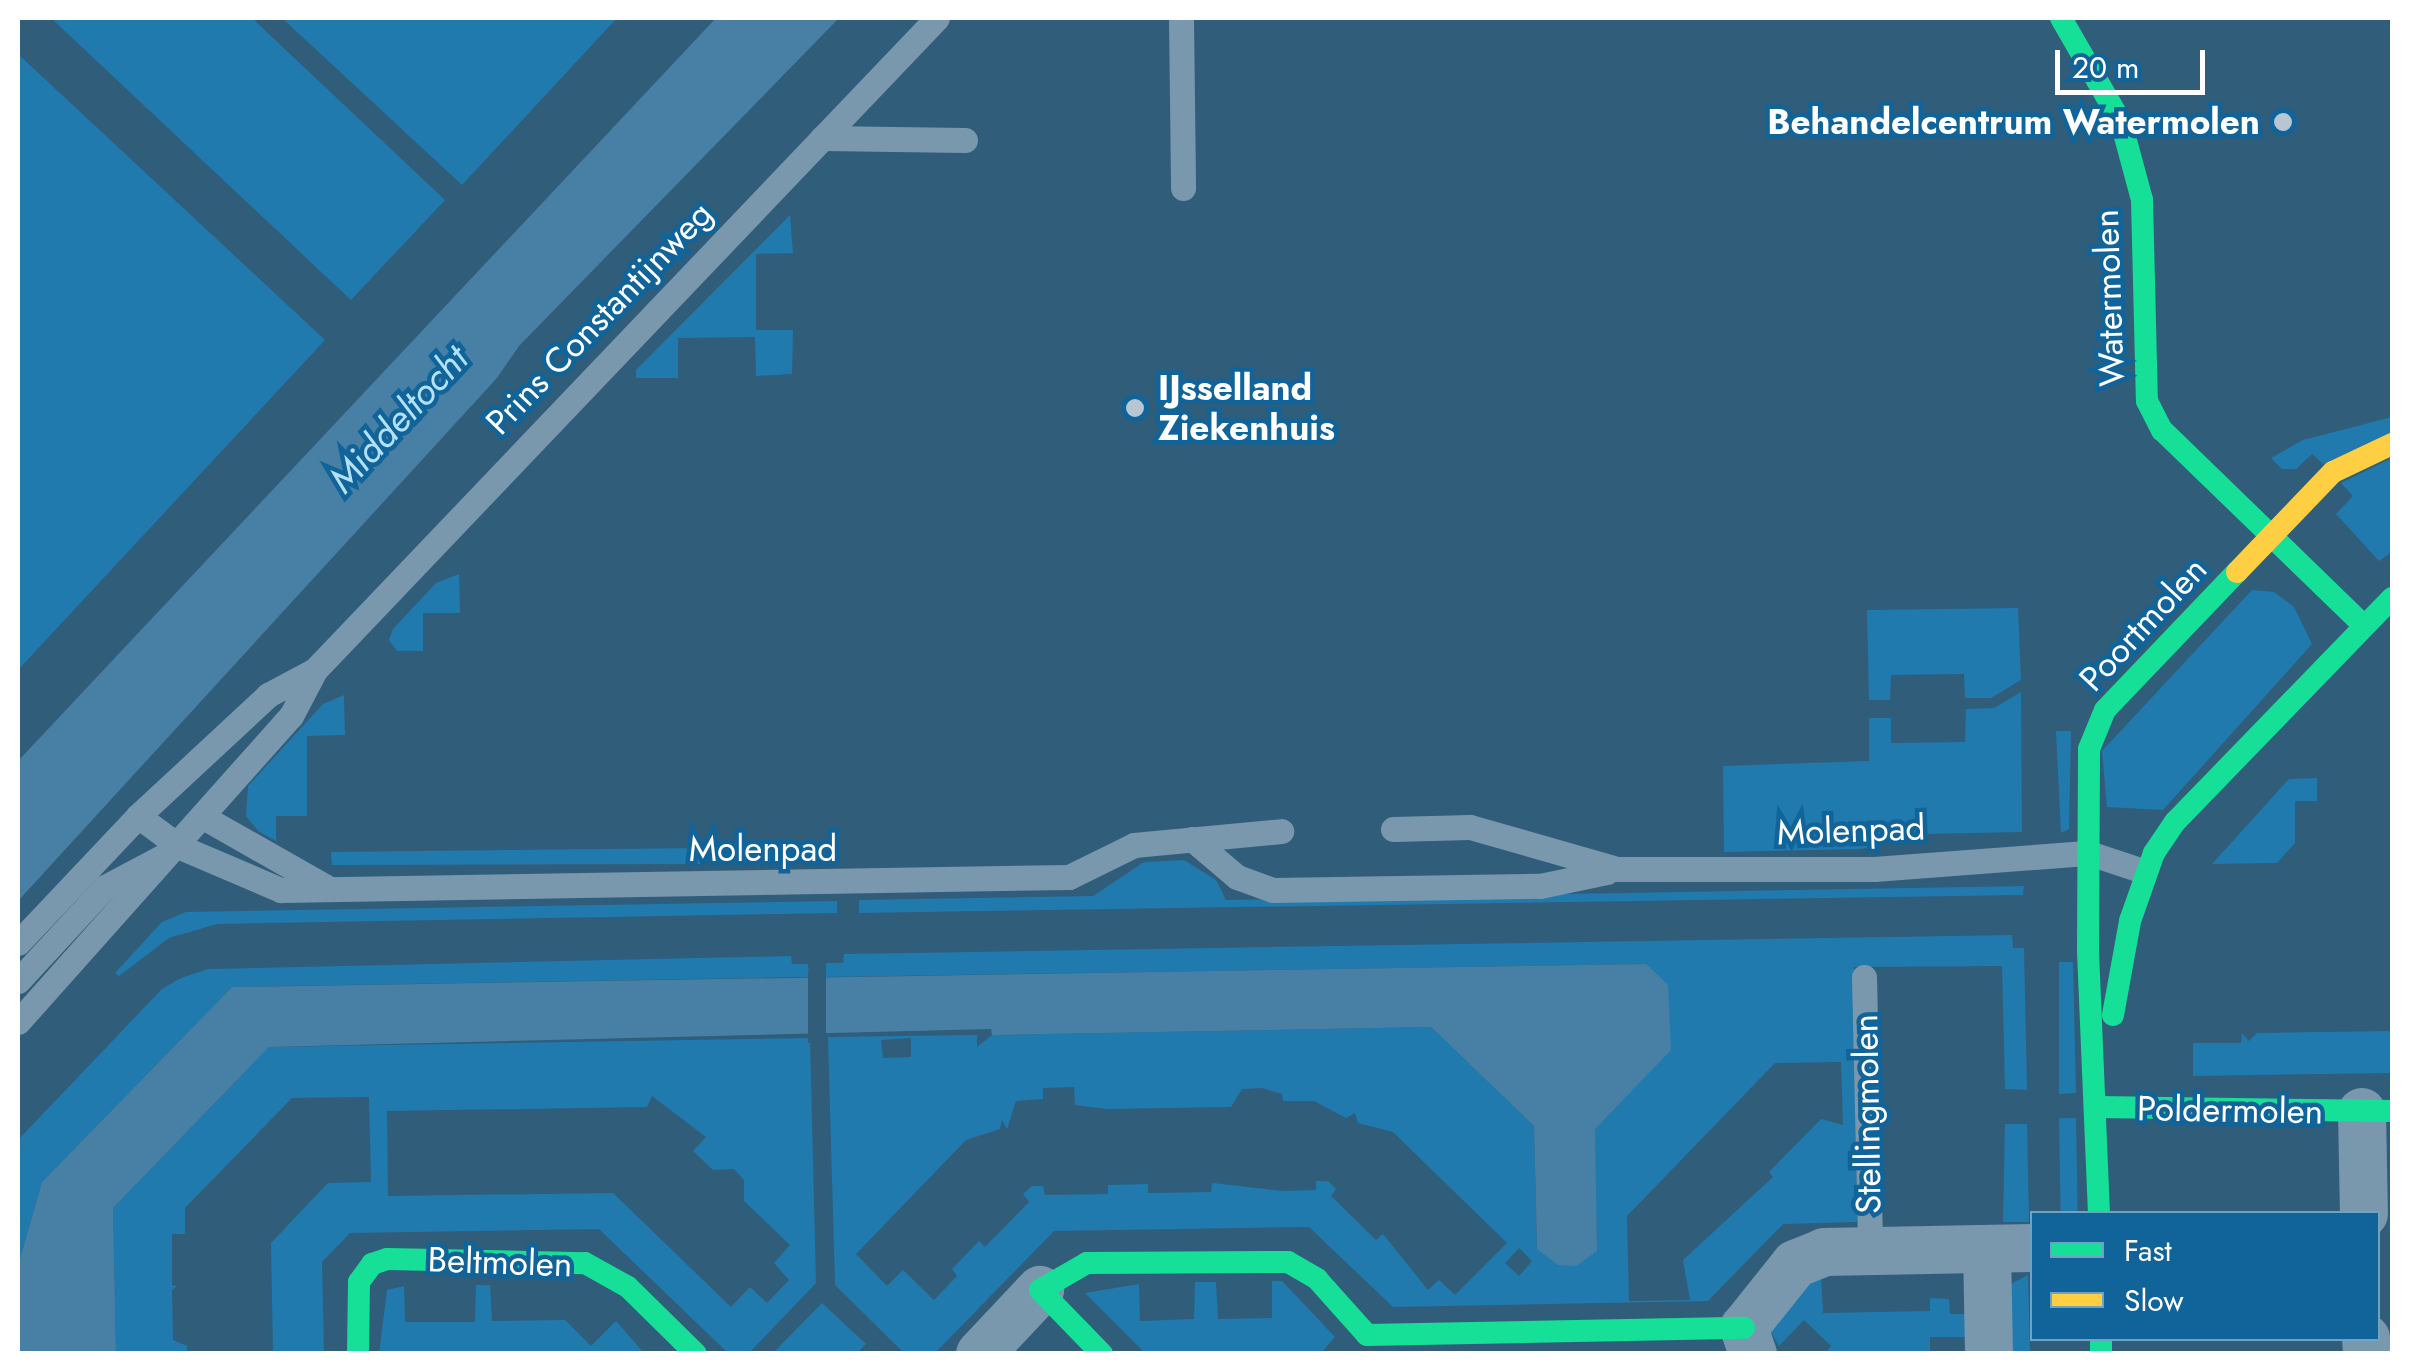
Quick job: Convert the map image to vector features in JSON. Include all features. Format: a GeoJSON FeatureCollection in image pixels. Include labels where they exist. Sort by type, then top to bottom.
{"type":"FeatureCollection","features":[{"type":"Feature","properties":{"kind":"street","name":"Watermolen"},"geometry":{"type":"LineString","coordinates":[[2060,18],[2121,122],[2142,200],[2147,401],[2162,430],[2364,626]]}},
{"type":"Feature","properties":{"kind":"street","name":"Poortmolen"},"geometry":{"type":"LineString","coordinates":[[2099,1211],[2088,853],[2089,749],[2105,710],[2348,459],[2392,444]]}},
{"type":"Feature","properties":{"kind":"street","name":"Poortmolen"},"geometry":{"type":"LineString","coordinates":[[2098,1107],[2143,871],[2175,822],[2392,598]]}},
{"type":"Feature","properties":{"kind":"street","name":"Poldermolen"},"geometry":{"type":"LineString","coordinates":[[2098,1107],[2377,1112],[2364,1211]]}},
{"type":"Feature","properties":{"kind":"street","name":"Stellingmolen"},"geometry":{"type":"LineString","coordinates":[[1748,1341],[1795,1264],[1824,1252],[2010,1248],[1990,1354]]}},
{"type":"Feature","properties":{"kind":"street","name":"Beltmolen"},"geometry":{"type":"LineString","coordinates":[[358,1354],[361,1277],[387,1259],[585,1262],[628,1287],[691,1352]]}},
{"type":"Feature","properties":{"kind":"street"},"geometry":{"type":"LineString","coordinates":[[980,1354],[1040,1290],[1087,1263],[1276,1260],[1308,1272],[1360,1344],[1748,1341]]}},
{"type":"Feature","properties":{"kind":"street"},"geometry":{"type":"LineString","coordinates":[[1040,1290],[1102,1354]]}},
{"type":"Feature","properties":{"kind":"lane","name":"Prins Constantijnweg"},"geometry":{"type":"LineString","coordinates":[[18,1022],[180,848],[202,816],[291,716],[315,670],[937,18]]}},
{"type":"Feature","properties":{"kind":"lane"},"geometry":{"type":"LineString","coordinates":[[1181,18],[1183,188]]}},
{"type":"Feature","properties":{"kind":"lane"},"geometry":{"type":"LineString","coordinates":[[822,138],[965,140]]}},
{"type":"Feature","properties":{"kind":"lane","name":"Prins Constantijnweg"},"geometry":{"type":"LineString","coordinates":[[18,943],[138,816],[268,695],[315,670]]}},
{"type":"Feature","properties":{"kind":"lane"},"geometry":{"type":"LineString","coordinates":[[18,980],[105,887],[180,848],[138,816]]}},
{"type":"Feature","properties":{"kind":"lane"},"geometry":{"type":"LineString","coordinates":[[202,816],[326,887]]}},
{"type":"Feature","properties":{"kind":"lane","name":"Molenpad"},"geometry":{"type":"LineString","coordinates":[[1394,829],[1470,828],[1617,870]]}},
{"type":"Feature","properties":{"kind":"lane","name":"Molenpad"},"geometry":{"type":"LineString","coordinates":[[180,848],[281,890],[1069,877],[1134,844],[1281,831]]}},
{"type":"Feature","properties":{"kind":"lane","name":"Molenpad"},"geometry":{"type":"LineString","coordinates":[[1192,838],[1237,878],[1273,890],[1540,886],[1617,870],[1874,868],[2088,853]]}},
{"type":"Feature","properties":{"kind":"lane"},"geometry":{"type":"LineString","coordinates":[[2088,853],[2143,871]]}},
{"type":"Feature","properties":{"kind":"lane","name":"Stellingmolen"},"geometry":{"type":"LineString","coordinates":[[1864,977],[1870,1250]]}},
{"type":"Feature","properties":{"kind":"shaded area"},"geometry":{"type":"Polygon","coordinates":[[[51,18],[252,18],[445,200],[351,300],[51,18]]]}},
{"type":"Feature","properties":{"kind":"shaded area"},"geometry":{"type":"Polygon","coordinates":[[[282,18],[617,18],[462,185],[282,18]]]}},
{"type":"Feature","properties":{"kind":"shaded area"},"geometry":{"type":"Polygon","coordinates":[[[18,54],[325,340],[18,670],[18,54]]]}},
{"type":"Feature","properties":{"kind":"shaded area"},"geometry":{"type":"Polygon","coordinates":[[[790,215],[793,253],[756,254],[756,330],[793,330],[792,374],[756,376],[755,337],[678,338],[678,378],[636,378],[636,370],[790,215]]]}},
{"type":"Feature","properties":{"kind":"shaded area"},"geometry":{"type":"Polygon","coordinates":[[[2392,417],[2392,433],[2323,464],[2312,454],[2296,469],[2282,469],[2271,458],[2303,440],[2392,417]]]}},
{"type":"Feature","properties":{"kind":"shaded area"},"geometry":{"type":"Polygon","coordinates":[[[2392,458],[2392,552],[2379,561],[2336,514],[2353,496],[2341,483],[2392,458]]]}},
{"type":"Feature","properties":{"kind":"shaded area"},"geometry":{"type":"Polygon","coordinates":[[[459,574],[460,613],[423,613],[423,651],[397,651],[389,640],[393,629],[436,583],[459,574]]]}},
{"type":"Feature","properties":{"kind":"shaded area"},"geometry":{"type":"Polygon","coordinates":[[[2252,590],[2274,592],[2294,607],[2312,644],[2163,810],[2107,807],[2102,751],[2252,590]]]}},
{"type":"Feature","properties":{"kind":"shaded area"},"geometry":{"type":"Polygon","coordinates":[[[2018,608],[2021,680],[1991,698],[1965,698],[1964,674],[1891,675],[1890,700],[1869,700],[1867,610],[2018,608]]]}},
{"type":"Feature","properties":{"kind":"shaded area"},"geometry":{"type":"Polygon","coordinates":[[[2021,692],[2022,832],[1924,834],[1861,849],[1724,852],[1723,766],[1869,761],[1869,718],[1891,718],[1891,743],[1965,742],[1966,709],[1994,708],[2021,692]]]}},
{"type":"Feature","properties":{"kind":"shaded area"},"geometry":{"type":"Polygon","coordinates":[[[344,695],[345,735],[307,736],[307,816],[276,816],[276,841],[259,832],[246,816],[248,786],[323,704],[344,695]]]}},
{"type":"Feature","properties":{"kind":"shaded area"},"geometry":{"type":"Polygon","coordinates":[[[2056,731],[2071,731],[2069,829],[2061,833],[2056,731]]]}},
{"type":"Feature","properties":{"kind":"shaded area"},"geometry":{"type":"Polygon","coordinates":[[[2317,778],[2317,801],[2295,801],[2295,843],[2277,863],[2212,864],[2289,779],[2317,778]]]}},
{"type":"Feature","properties":{"kind":"shaded area"},"geometry":{"type":"Polygon","coordinates":[[[702,848],[702,864],[332,865],[331,852],[702,848]]]}},
{"type":"Feature","properties":{"kind":"shaded area"},"geometry":{"type":"Polygon","coordinates":[[[1184,860],[1216,880],[1226,900],[2024,886],[2023,895],[859,913],[859,900],[1093,896],[1144,862],[1184,860]]]}},
{"type":"Feature","properties":{"kind":"shaded area"},"geometry":{"type":"Polygon","coordinates":[[[837,901],[837,913],[217,924],[169,938],[119,976],[115,973],[162,922],[186,912],[837,901]]]}},
{"type":"Feature","properties":{"kind":"shaded area"},"geometry":{"type":"Polygon","coordinates":[[[2012,935],[2013,948],[2024,948],[2027,1090],[2005,1089],[2002,966],[1854,967],[1857,1222],[1783,1224],[1708,1301],[1393,1307],[1309,1227],[1054,1231],[935,1353],[904,1353],[835,1285],[828,1037],[977,1035],[977,1047],[992,1035],[1431,1027],[1534,1126],[1537,1249],[1597,1251],[1594,1129],[1670,1050],[1646,964],[826,977],[826,963],[843,963],[844,954],[2012,935]],[[911,1038],[881,1040],[883,1058],[911,1057],[911,1038]],[[1841,1062],[1775,1063],[1627,1216],[1629,1301],[1690,1300],[1683,1260],[1773,1177],[1769,1172],[1821,1119],[1843,1125],[1841,1062]],[[1074,1087],[1043,1088],[1043,1099],[1016,1101],[1007,1129],[1002,1120],[1000,1129],[966,1140],[856,1254],[887,1286],[903,1270],[934,1300],[957,1276],[952,1269],[979,1241],[985,1247],[1029,1202],[1023,1194],[1032,1186],[1043,1186],[1045,1195],[1108,1194],[1108,1185],[1148,1184],[1148,1193],[1211,1192],[1212,1183],[1284,1191],[1316,1190],[1316,1181],[1328,1181],[1336,1189],[1331,1196],[1376,1240],[1383,1234],[1428,1290],[1439,1280],[1455,1295],[1507,1243],[1393,1132],[1358,1123],[1355,1113],[1346,1118],[1314,1101],[1283,1101],[1282,1094],[1262,1088],[1242,1089],[1231,1107],[1107,1109],[1075,1105],[1074,1087]],[[1519,1248],[1505,1263],[1519,1276],[1532,1261],[1519,1248]]]}},
{"type":"Feature","properties":{"kind":"shaded area"},"geometry":{"type":"Polygon","coordinates":[[[791,956],[792,964],[808,964],[809,977],[232,987],[42,1182],[18,1266],[18,1140],[162,989],[181,978],[208,969],[791,956]]]}},
{"type":"Feature","properties":{"kind":"shaded area"},"geometry":{"type":"Polygon","coordinates":[[[2059,962],[2073,962],[2076,1093],[2059,1094],[2059,962]]]}},
{"type":"Feature","properties":{"kind":"shaded area"},"geometry":{"type":"Polygon","coordinates":[[[2392,1031],[2392,1073],[2193,1076],[2193,1043],[2241,1043],[2242,1033],[2249,1041],[2257,1033],[2392,1031]]]}},
{"type":"Feature","properties":{"kind":"shaded area"},"geometry":{"type":"Polygon","coordinates":[[[810,1038],[816,1283],[749,1353],[728,1353],[599,1229],[350,1233],[322,1262],[324,1353],[273,1353],[271,1243],[328,1183],[371,1182],[369,1097],[292,1098],[185,1208],[185,1234],[172,1234],[172,1285],[177,1286],[172,1290],[173,1340],[187,1346],[187,1353],[116,1353],[113,1208],[269,1047],[810,1038]],[[652,1096],[647,1107],[387,1111],[388,1196],[613,1193],[731,1307],[750,1287],[767,1303],[789,1280],[774,1263],[790,1245],[744,1201],[744,1180],[734,1169],[713,1170],[693,1151],[706,1137],[652,1096]]]}},
{"type":"Feature","properties":{"kind":"shaded area"},"geometry":{"type":"Polygon","coordinates":[[[2059,1118],[2076,1118],[2078,1211],[2061,1211],[2059,1118]]]}},
{"type":"Feature","properties":{"kind":"shaded area"},"geometry":{"type":"Polygon","coordinates":[[[2005,1124],[2027,1124],[2029,1222],[2003,1222],[2005,1124]]]}},
{"type":"Feature","properties":{"kind":"shaded area"},"geometry":{"type":"Polygon","coordinates":[[[2028,1275],[2030,1353],[2009,1354],[2009,1285],[2028,1275]]]}},
{"type":"Feature","properties":{"kind":"shaded area"},"geometry":{"type":"Polygon","coordinates":[[[1821,1277],[1823,1313],[1930,1311],[1930,1298],[1949,1299],[1950,1314],[1973,1314],[1967,1337],[1930,1337],[1930,1353],[1825,1353],[1831,1346],[1804,1320],[1779,1346],[1766,1323],[1795,1289],[1821,1277]]]}},
{"type":"Feature","properties":{"kind":"shaded area"},"geometry":{"type":"Polygon","coordinates":[[[1272,1281],[1282,1281],[1335,1337],[1321,1353],[1145,1353],[1085,1293],[1139,1284],[1140,1321],[1194,1319],[1195,1282],[1216,1282],[1218,1319],[1272,1318],[1272,1281]]]}},
{"type":"Feature","properties":{"kind":"shaded area"},"geometry":{"type":"Polygon","coordinates":[[[476,1285],[490,1285],[492,1321],[565,1320],[591,1346],[616,1321],[644,1353],[379,1354],[387,1290],[404,1286],[405,1322],[475,1322],[476,1285]]]}},
{"type":"Feature","properties":{"kind":"shaded area"},"geometry":{"type":"Polygon","coordinates":[[[822,1303],[866,1344],[857,1353],[773,1353],[822,1303]]]}},
{"type":"Feature","properties":{"kind":"water","name":"Middeltocht"},"geometry":{"type":"Polygon","coordinates":[[[716,18],[839,18],[519,346],[497,378],[18,901],[18,761],[716,18]]]}},
{"type":"Feature","properties":{"kind":"water"},"geometry":{"type":"Polygon","coordinates":[[[1646,964],[1668,985],[1671,1050],[1595,1129],[1597,1251],[1576,1266],[1558,1265],[1537,1249],[1534,1126],[1431,1027],[992,1035],[991,1029],[269,1047],[113,1208],[116,1353],[18,1354],[18,1266],[42,1182],[232,987],[1646,964]]]}},
{"type":"Feature","properties":{"kind":"pier"},"geometry":{"type":"Polygon","coordinates":[[[808,972],[826,972],[826,1043],[808,1043],[808,972]]]}},
{"type":"Feature","properties":{"kind":"traffic: fast"},"geometry":{"type":"LineString","coordinates":[[2061,18],[2121,122],[2142,200],[2147,401],[2162,430],[2364,626]]}},
{"type":"Feature","properties":{"kind":"traffic: fast"},"geometry":{"type":"LineString","coordinates":[[2099,1211],[2088,949],[2089,749],[2105,710],[2237,572]]}},
{"type":"Feature","properties":{"kind":"traffic: fast"},"geometry":{"type":"LineString","coordinates":[[2113,1015],[2130,921],[2154,853],[2175,822],[2392,598]]}},
{"type":"Feature","properties":{"kind":"traffic: fast"},"geometry":{"type":"LineString","coordinates":[[2097,1107],[2392,1111]]}},
{"type":"Feature","properties":{"kind":"traffic: fast"},"geometry":{"type":"LineString","coordinates":[[358,1354],[359,1282],[372,1264],[387,1259],[585,1263],[628,1287],[696,1354]]}},
{"type":"Feature","properties":{"kind":"traffic: fast"},"geometry":{"type":"LineString","coordinates":[[1102,1354],[1040,1290],[1087,1263],[1288,1262],[1317,1279],[1367,1335],[1744,1328]]}},
{"type":"Feature","properties":{"kind":"traffic: fast"},"geometry":{"type":"LineString","coordinates":[[2101,1341],[2101,1354]]}},
{"type":"Feature","properties":{"kind":"traffic: slow"},"geometry":{"type":"LineString","coordinates":[[2237,572],[2333,472],[2392,444]]}},
{"type":"Feature","properties":{"kind":"place","name":"Behandelcentrum Watermolen"},"geometry":{"type":"Point","coordinates":[2283,122]}},
{"type":"Feature","properties":{"kind":"place","name":"IJsselland Ziekenhuis"},"geometry":{"type":"Point","coordinates":[1135,408]}}]}
